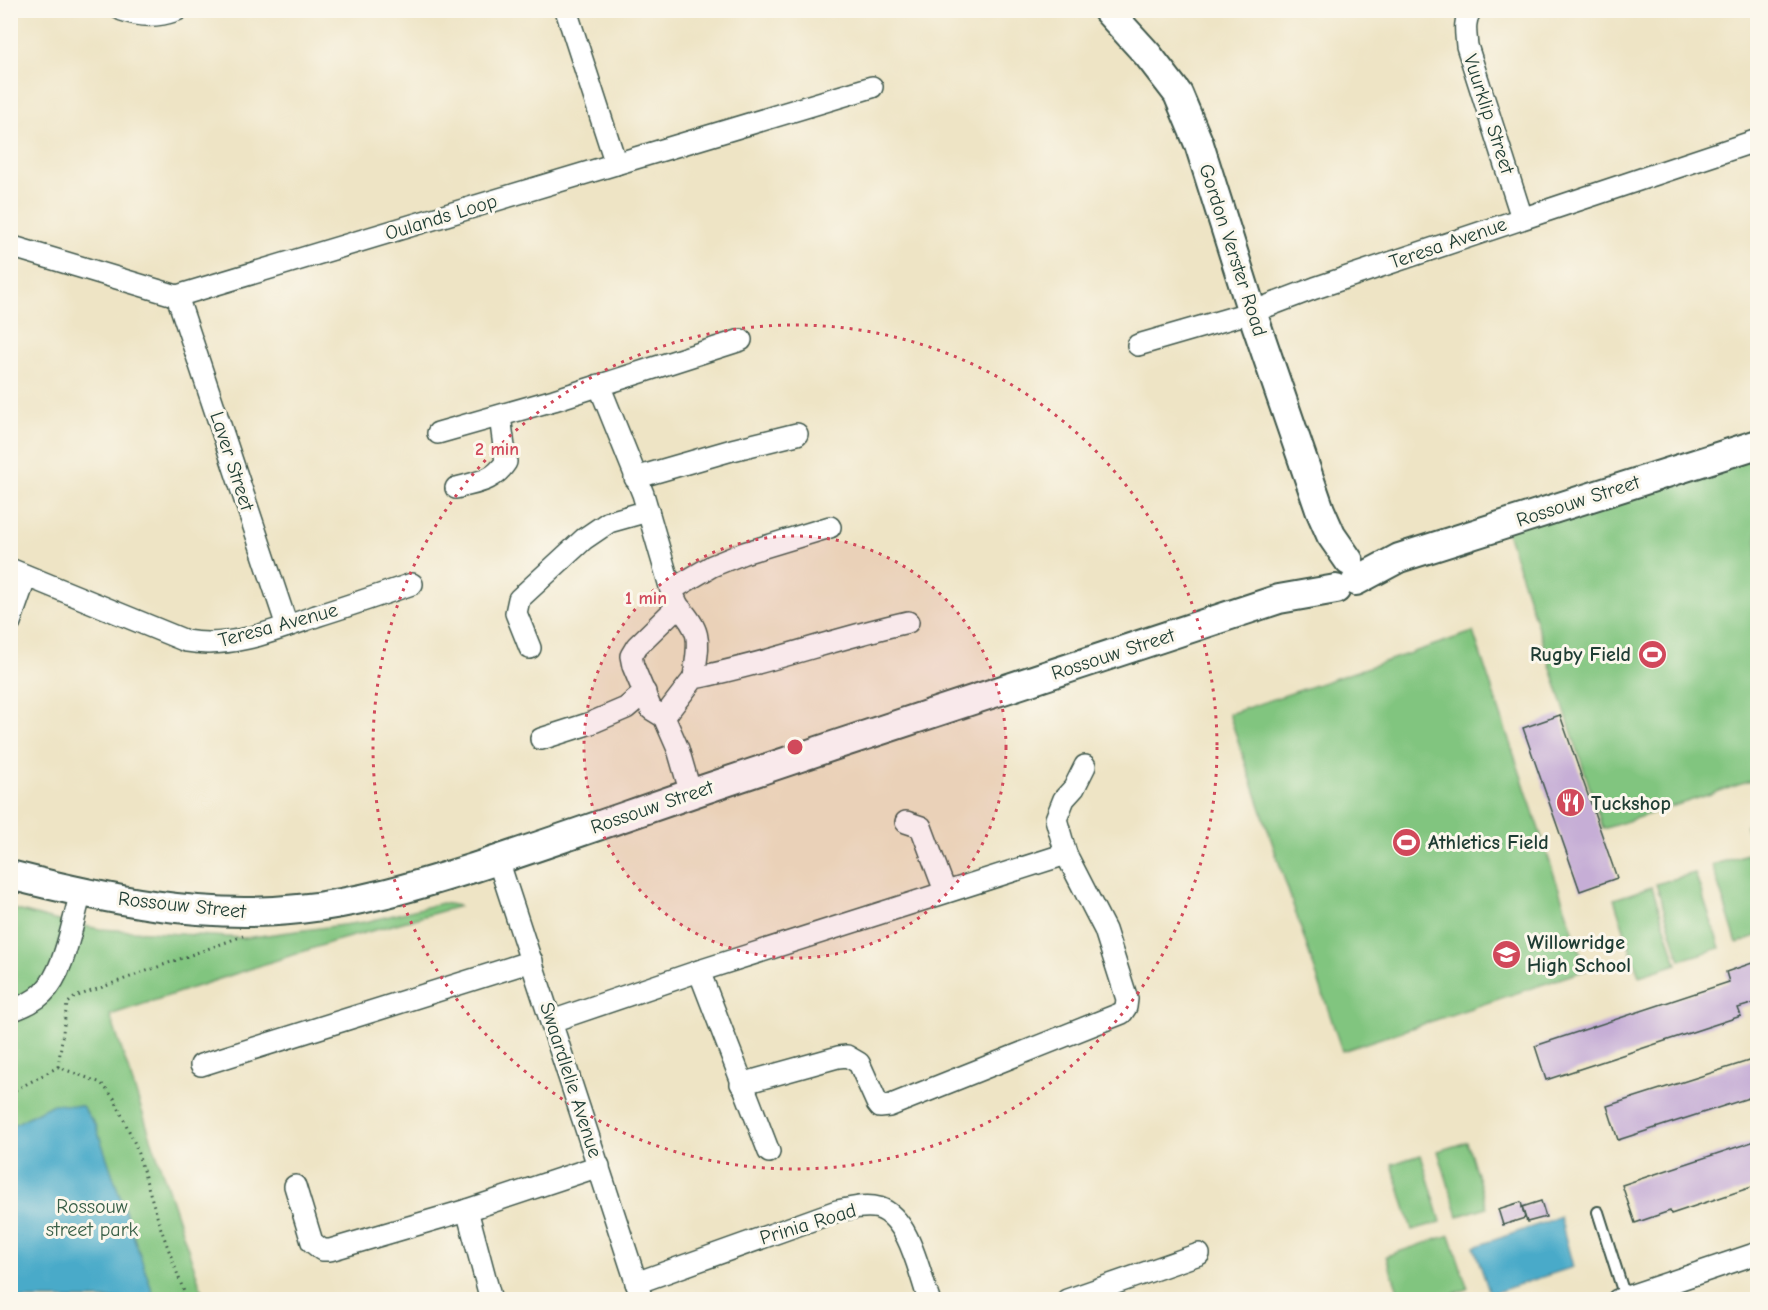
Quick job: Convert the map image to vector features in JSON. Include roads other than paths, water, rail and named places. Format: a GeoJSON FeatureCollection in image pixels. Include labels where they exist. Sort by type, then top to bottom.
{"type":"FeatureCollection","features":[{"type":"Feature","properties":{"kind":"main road","name":"Gordon Verster Road"},"geometry":{"type":"LineString","coordinates":[[1107,10],[1148,55],[1178,94],[1199,144],[1252,312],[1342,572]]}},
{"type":"Feature","properties":{"kind":"main road","name":"Rossouw Street"},"geometry":{"type":"LineString","coordinates":[[10,875],[81,893],[195,910],[253,912],[298,909],[348,902],[392,892],[498,860],[1279,599],[1342,572],[1399,558],[1758,444]]}},
{"type":"Feature","properties":{"kind":"street"},"geometry":{"type":"LineString","coordinates":[[122,10],[139,16],[151,16],[177,10]]}},
{"type":"Feature","properties":{"kind":"street"},"geometry":{"type":"LineString","coordinates":[[566,10],[616,164]]}},
{"type":"Feature","properties":{"kind":"street","name":"Vuurklip Street"},"geometry":{"type":"LineString","coordinates":[[1471,10],[1465,31],[1467,46],[1522,218]]}},
{"type":"Feature","properties":{"kind":"street","name":"Oulands Loop"},"geometry":{"type":"LineString","coordinates":[[177,296],[872,87]]}},
{"type":"Feature","properties":{"kind":"street","name":"Teresa Avenue"},"geometry":{"type":"LineString","coordinates":[[1138,345],[1252,312],[1315,288],[1758,140]]}},
{"type":"Feature","properties":{"kind":"street"},"geometry":{"type":"LineString","coordinates":[[10,246],[177,296]]}},
{"type":"Feature","properties":{"kind":"street","name":"Laver Street"},"geometry":{"type":"LineString","coordinates":[[177,296],[287,626]]}},
{"type":"Feature","properties":{"kind":"street"},"geometry":{"type":"LineString","coordinates":[[438,433],[500,416],[741,340]]}},
{"type":"Feature","properties":{"kind":"street"},"geometry":{"type":"LineString","coordinates":[[599,385],[648,511],[675,598],[693,622],[697,633],[694,678],[664,717]]}},
{"type":"Feature","properties":{"kind":"street"},"geometry":{"type":"LineString","coordinates":[[456,488],[489,479],[506,462],[500,416]]}},
{"type":"Feature","properties":{"kind":"street"},"geometry":{"type":"LineString","coordinates":[[635,478],[797,434]]}},
{"type":"Feature","properties":{"kind":"street"},"geometry":{"type":"LineString","coordinates":[[530,648],[516,613],[519,599],[584,539],[609,522],[648,511]]}},
{"type":"Feature","properties":{"kind":"street"},"geometry":{"type":"LineString","coordinates":[[691,794],[678,749],[664,717],[651,709],[633,666],[631,656],[633,651],[675,598],[712,566],[744,553],[830,527]]}},
{"type":"Feature","properties":{"kind":"street"},"geometry":{"type":"LineString","coordinates":[[10,621],[18,572]]}},
{"type":"Feature","properties":{"kind":"street","name":"Teresa Avenue"},"geometry":{"type":"LineString","coordinates":[[18,572],[186,641],[200,644],[230,642],[287,626],[412,584]]}},
{"type":"Feature","properties":{"kind":"street"},"geometry":{"type":"LineString","coordinates":[[694,678],[741,669],[868,631],[908,622]]}},
{"type":"Feature","properties":{"kind":"street"},"geometry":{"type":"LineString","coordinates":[[541,739],[591,723],[626,708],[645,692]]}},
{"type":"Feature","properties":{"kind":"street"},"geometry":{"type":"LineString","coordinates":[[741,1084],[838,1056],[847,1056],[859,1064],[880,1107],[889,1106],[1122,1012],[1126,1007],[1127,999],[1105,930],[1066,854],[1056,819],[1064,799],[1074,788],[1085,766]]}},
{"type":"Feature","properties":{"kind":"street"},"geometry":{"type":"LineString","coordinates":[[906,822],[921,827],[945,891]]}},
{"type":"Feature","properties":{"kind":"street"},"geometry":{"type":"LineString","coordinates":[[552,1021],[945,891],[1066,854]]}},
{"type":"Feature","properties":{"kind":"street","name":"Swaardlelie Avenue"},"geometry":{"type":"LineString","coordinates":[[498,860],[639,1291]]}},
{"type":"Feature","properties":{"kind":"street"},"geometry":{"type":"LineString","coordinates":[[10,1011],[25,1006],[44,992],[57,972],[81,893]]}},
{"type":"Feature","properties":{"kind":"street"},"geometry":{"type":"LineString","coordinates":[[201,1065],[532,961]]}},
{"type":"Feature","properties":{"kind":"street"},"geometry":{"type":"LineString","coordinates":[[699,971],[769,1152]]}},
{"type":"Feature","properties":{"kind":"street"},"geometry":{"type":"LineString","coordinates":[[295,1186],[312,1242],[322,1250],[330,1250],[467,1210],[599,1166]]}},
{"type":"Feature","properties":{"kind":"street","name":"Prinia Road"},"geometry":{"type":"LineString","coordinates":[[639,1291],[837,1211],[863,1207],[877,1208],[890,1213],[903,1227],[929,1299]]}},
{"type":"Feature","properties":{"kind":"street"},"geometry":{"type":"LineString","coordinates":[[467,1210],[491,1299]]}},
{"type":"Feature","properties":{"kind":"street"},"geometry":{"type":"LineString","coordinates":[[1621,1298],[1758,1253]]}},
{"type":"Feature","properties":{"kind":"street"},"geometry":{"type":"LineString","coordinates":[[1067,1299],[1199,1254]]}},
{"type":"Feature","properties":{"kind":"lane"},"geometry":{"type":"LineString","coordinates":[[1598,1212],[1621,1298]]}},
{"type":"Feature","properties":{"kind":"water"},"geometry":{"type":"Polygon","coordinates":[[[53,1104],[82,1106],[96,1126],[155,1299],[11,1299],[11,1126],[53,1104]]]}},
{"type":"Feature","properties":{"kind":"water"},"geometry":{"type":"Polygon","coordinates":[[[1560,1217],[1573,1267],[1490,1294],[1474,1247],[1560,1217]]]}},
{"type":"Feature","properties":{"kind":"place","name":"Rugby Field"},"geometry":{"type":"Point","coordinates":[1652,654]}},
{"type":"Feature","properties":{"kind":"place","name":"Tuckshop"},"geometry":{"type":"Point","coordinates":[1570,803]}},
{"type":"Feature","properties":{"kind":"place","name":"Athletics Field"},"geometry":{"type":"Point","coordinates":[1407,842]}},
{"type":"Feature","properties":{"kind":"place","name":"Willowridge High School"},"geometry":{"type":"Point","coordinates":[1506,954]}},
{"type":"Feature","properties":{"kind":"park label","name":"Rossouw street park"},"geometry":{"type":"Point","coordinates":[92,1218]}}]}
